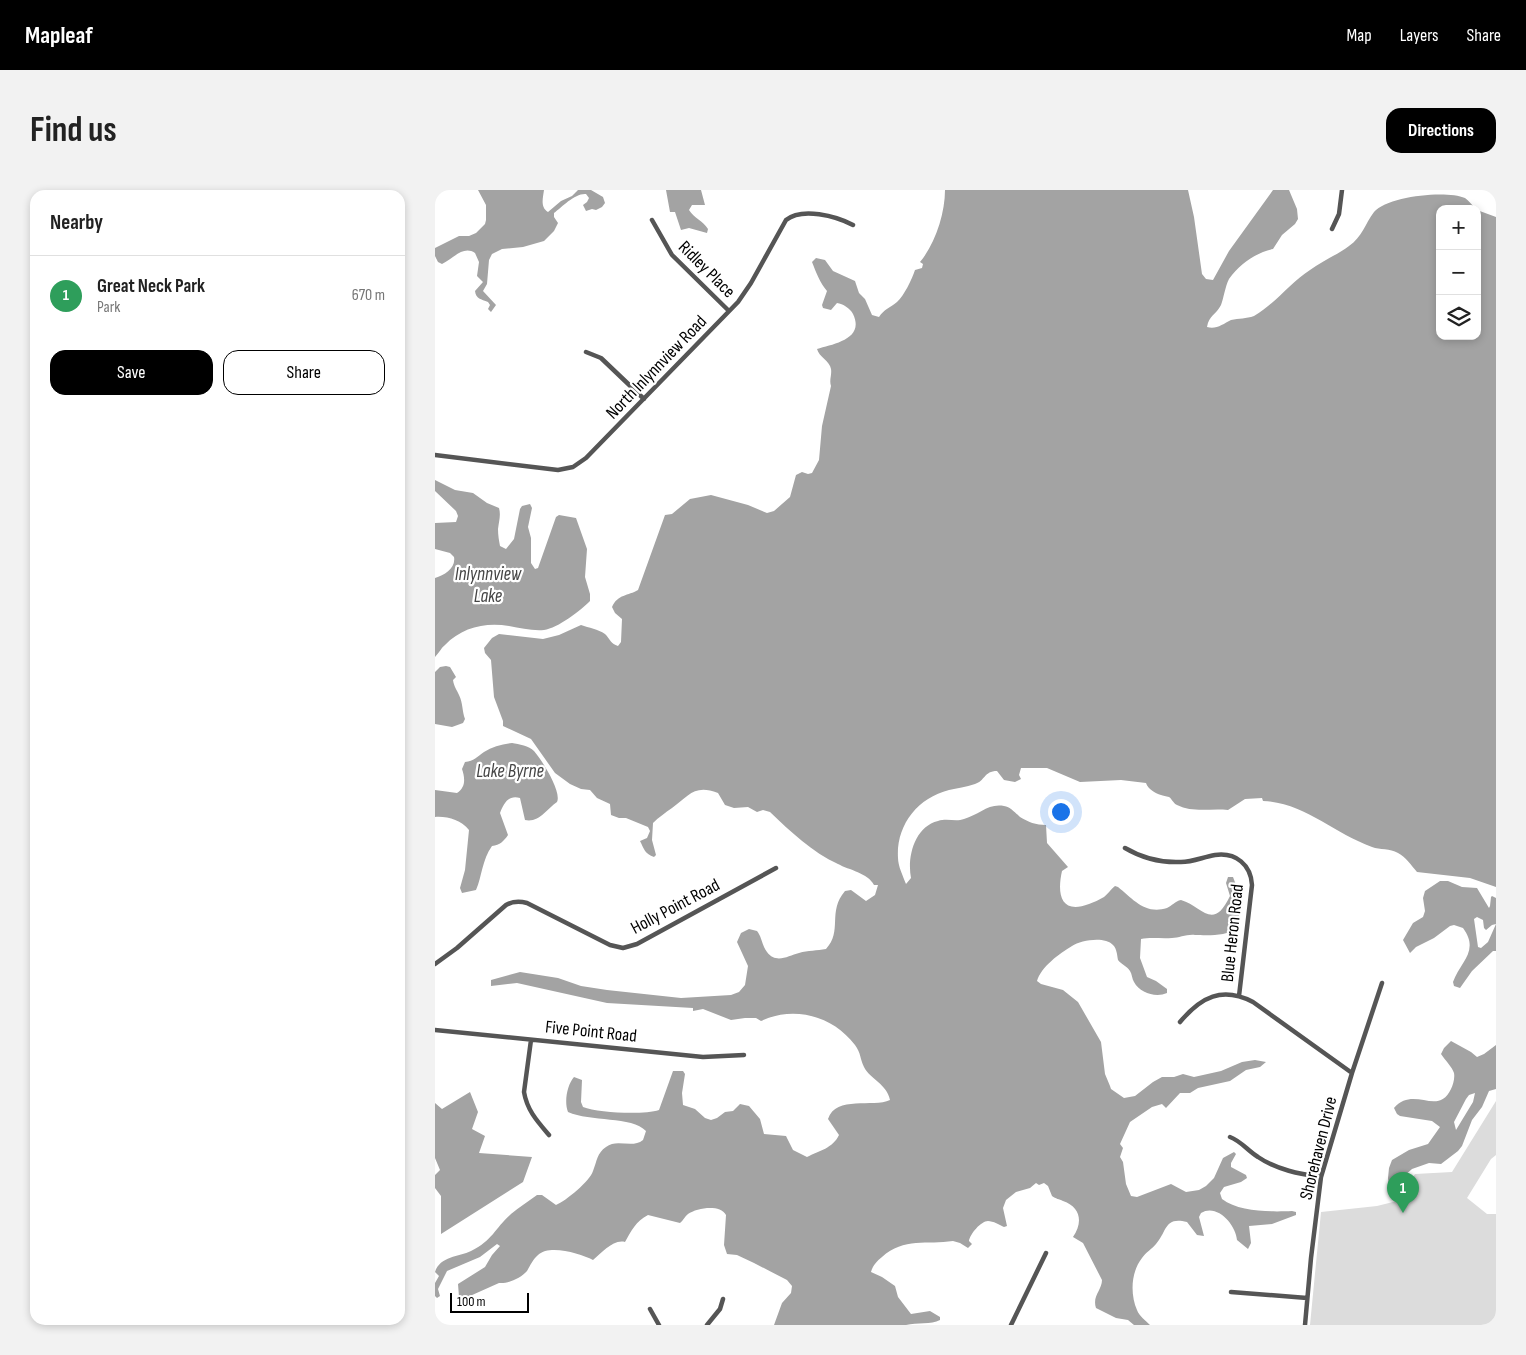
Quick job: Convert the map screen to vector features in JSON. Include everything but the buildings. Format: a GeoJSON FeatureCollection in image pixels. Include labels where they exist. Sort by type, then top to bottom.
{"type":"FeatureCollection","features":[{"type":"Feature","properties":{"kind":"street"},"geometry":{"type":"LineString","coordinates":[[1332,229],[1339,214],[1342,190]]}},
{"type":"Feature","properties":{"kind":"street","name":"North Inlynnview Road"},"geometry":{"type":"LineString","coordinates":[[435,455],[558,470],[570,468],[586,458],[745,293],[783,223],[789,217],[805,213],[835,218],[853,225]]}},
{"type":"Feature","properties":{"kind":"street","name":"Ridley Place"},"geometry":{"type":"LineString","coordinates":[[652,220],[672,255],[729,311]]}},
{"type":"Feature","properties":{"kind":"street"},"geometry":{"type":"LineString","coordinates":[[586,352],[601,358],[644,399]]}},
{"type":"Feature","properties":{"kind":"street","name":"Blue Heron Road"},"geometry":{"type":"LineString","coordinates":[[1125,848],[1145,858],[1178,862],[1188,862],[1223,855],[1235,857],[1241,861],[1247,867],[1253,885],[1239,996],[1253,1002],[1353,1073]]}},
{"type":"Feature","properties":{"kind":"street","name":"Holly Point Road"},"geometry":{"type":"LineString","coordinates":[[435,964],[457,948],[506,905],[511,903],[527,903],[610,945],[623,948],[637,944],[776,868]]}},
{"type":"Feature","properties":{"kind":"street","name":"Shorehaven Drive"},"geometry":{"type":"LineString","coordinates":[[1305,1325],[1321,1177],[1382,983]]}},
{"type":"Feature","properties":{"kind":"street"},"geometry":{"type":"LineString","coordinates":[[1180,1022],[1190,1010],[1204,999],[1225,994],[1239,996]]}},
{"type":"Feature","properties":{"kind":"street","name":"Five Point Road"},"geometry":{"type":"LineString","coordinates":[[435,1030],[703,1057],[743,1055]]}},
{"type":"Feature","properties":{"kind":"street"},"geometry":{"type":"LineString","coordinates":[[531,1040],[525,1100],[531,1113],[549,1135]]}},
{"type":"Feature","properties":{"kind":"street"},"geometry":{"type":"LineString","coordinates":[[1230,1137],[1239,1141],[1256,1156],[1273,1165],[1293,1172],[1321,1177]]}},
{"type":"Feature","properties":{"kind":"street"},"geometry":{"type":"LineString","coordinates":[[1011,1325],[1046,1253]]}},
{"type":"Feature","properties":{"kind":"street"},"geometry":{"type":"LineString","coordinates":[[1231,1292],[1307,1298]]}},
{"type":"Feature","properties":{"kind":"street"},"geometry":{"type":"LineString","coordinates":[[707,1325],[720,1309],[723,1299]]}},
{"type":"Feature","properties":{"kind":"street"},"geometry":{"type":"LineString","coordinates":[[650,1309],[659,1325]]}},
{"type":"Feature","properties":{"kind":"shaded area"},"geometry":{"type":"Polygon","coordinates":[[[1496,1101],[1496,1155],[1491,1159],[1467,1198],[1487,1214],[1496,1214],[1496,1325],[1310,1325],[1321,1212],[1377,1206],[1397,1201],[1415,1174],[1452,1172],[1496,1101]]]}},
{"type":"Feature","properties":{"kind":"water"},"geometry":{"type":"Polygon","coordinates":[[[478,190],[544,190],[543,205],[548,212],[578,190],[591,190],[603,197],[605,203],[596,210],[586,211],[583,205],[589,198],[586,194],[577,196],[554,213],[558,223],[554,231],[544,241],[523,247],[502,249],[492,254],[489,260],[487,284],[483,291],[496,305],[491,312],[488,309],[490,305],[488,302],[476,296],[475,291],[483,282],[477,276],[479,262],[475,253],[471,251],[462,252],[442,264],[438,262],[435,256],[435,248],[459,236],[469,236],[476,233],[485,224],[486,205],[478,190]]]}},
{"type":"Feature","properties":{"kind":"water"},"geometry":{"type":"Polygon","coordinates":[[[666,190],[701,190],[705,205],[692,205],[689,210],[706,226],[708,229],[707,233],[689,228],[681,230],[675,212],[670,212],[666,190]]]}},
{"type":"Feature","properties":{"kind":"water"},"geometry":{"type":"Polygon","coordinates":[[[945,190],[1188,190],[1202,274],[1206,279],[1213,280],[1229,251],[1273,190],[1289,190],[1297,209],[1298,219],[1282,235],[1273,249],[1254,256],[1243,264],[1229,279],[1221,305],[1208,323],[1207,327],[1213,328],[1231,320],[1254,316],[1262,311],[1303,275],[1353,242],[1374,212],[1381,206],[1404,198],[1418,196],[1445,195],[1465,198],[1472,205],[1436,205],[1436,340],[1481,340],[1481,211],[1496,217],[1496,887],[1470,878],[1417,872],[1406,859],[1395,851],[1372,847],[1306,813],[1278,803],[1263,801],[1262,798],[1245,799],[1228,810],[1196,810],[1177,805],[1169,797],[1152,790],[1146,783],[1121,780],[1080,782],[1047,768],[1021,768],[1019,775],[1021,779],[1015,782],[1004,780],[997,771],[993,771],[978,783],[938,794],[918,807],[911,815],[905,825],[898,846],[899,864],[906,884],[911,878],[910,862],[914,844],[918,836],[930,824],[945,820],[961,820],[993,806],[1004,806],[1029,822],[1046,825],[1047,843],[1068,867],[1062,871],[1060,887],[1063,900],[1072,907],[1079,907],[1098,900],[1115,886],[1146,908],[1159,910],[1181,900],[1207,914],[1213,915],[1224,907],[1230,896],[1226,883],[1228,877],[1233,877],[1236,885],[1242,890],[1238,920],[1232,931],[1216,935],[1141,939],[1140,958],[1147,977],[1167,989],[1167,993],[1153,995],[1140,989],[1134,982],[1129,969],[1118,960],[1113,945],[1099,940],[1081,942],[1067,949],[1042,971],[1037,981],[1041,984],[1063,990],[1078,1002],[1101,1042],[1105,1074],[1111,1089],[1124,1098],[1135,1096],[1162,1077],[1174,1077],[1183,1074],[1194,1077],[1221,1071],[1242,1062],[1255,1060],[1266,1062],[1260,1067],[1246,1070],[1230,1081],[1198,1088],[1190,1093],[1180,1093],[1166,1108],[1162,1104],[1152,1107],[1130,1122],[1120,1144],[1123,1148],[1120,1157],[1123,1162],[1126,1184],[1131,1196],[1137,1197],[1171,1184],[1186,1192],[1199,1190],[1214,1178],[1223,1158],[1234,1152],[1236,1154],[1231,1167],[1246,1175],[1247,1178],[1241,1182],[1224,1187],[1220,1193],[1222,1199],[1237,1207],[1246,1209],[1292,1211],[1296,1212],[1296,1215],[1272,1224],[1249,1226],[1251,1243],[1248,1249],[1237,1240],[1233,1228],[1225,1217],[1213,1211],[1201,1213],[1199,1217],[1204,1236],[1197,1235],[1187,1222],[1174,1221],[1170,1223],[1156,1244],[1142,1258],[1134,1276],[1133,1297],[1135,1304],[1139,1314],[1150,1325],[1134,1325],[1128,1320],[1116,1318],[1096,1308],[1095,1300],[1102,1280],[1083,1243],[1073,1237],[1079,1221],[1077,1211],[1069,1204],[1052,1196],[1048,1186],[1044,1183],[1039,1185],[1036,1183],[1030,1188],[1016,1192],[1006,1200],[1003,1208],[1007,1226],[1004,1227],[990,1221],[982,1223],[971,1235],[969,1241],[972,1244],[968,1248],[953,1241],[907,1244],[890,1251],[875,1263],[871,1272],[895,1286],[898,1297],[911,1314],[930,1311],[940,1317],[940,1320],[932,1322],[906,1325],[774,1325],[782,1303],[791,1293],[792,1286],[787,1280],[754,1263],[737,1255],[727,1254],[724,1245],[726,1215],[719,1209],[714,1208],[692,1212],[680,1223],[648,1215],[637,1223],[625,1242],[612,1245],[593,1260],[565,1251],[550,1250],[543,1252],[536,1257],[527,1271],[518,1278],[506,1283],[499,1283],[461,1300],[458,1284],[485,1267],[500,1246],[497,1244],[480,1257],[447,1271],[438,1289],[440,1296],[437,1298],[435,1296],[435,1283],[439,1276],[435,1272],[441,1263],[471,1251],[484,1243],[511,1214],[537,1195],[542,1195],[556,1205],[566,1199],[591,1175],[599,1155],[610,1144],[634,1144],[643,1140],[646,1131],[640,1126],[568,1112],[567,1094],[574,1077],[582,1080],[581,1102],[583,1107],[610,1112],[652,1112],[659,1110],[673,1071],[683,1071],[685,1074],[682,1093],[683,1105],[695,1109],[705,1118],[711,1120],[725,1112],[733,1111],[740,1104],[749,1106],[760,1119],[764,1134],[786,1136],[793,1150],[807,1157],[825,1149],[839,1135],[828,1119],[832,1112],[839,1107],[890,1100],[886,1090],[867,1071],[857,1048],[846,1035],[824,1020],[812,1016],[787,1014],[761,1021],[756,1018],[731,1020],[703,1009],[693,1011],[693,1008],[607,1003],[517,983],[491,986],[491,980],[520,972],[558,978],[581,986],[607,990],[681,998],[731,995],[739,992],[745,985],[748,966],[737,942],[741,933],[749,929],[757,931],[767,952],[774,958],[826,949],[834,935],[837,906],[845,891],[851,890],[866,901],[875,895],[878,885],[874,885],[863,875],[819,854],[770,812],[763,810],[757,812],[748,807],[734,808],[725,805],[718,793],[703,790],[692,793],[653,823],[652,840],[656,855],[654,857],[649,854],[645,851],[640,841],[647,838],[650,831],[648,827],[626,818],[611,815],[610,804],[597,798],[590,790],[581,789],[570,784],[555,773],[531,739],[503,726],[494,697],[491,660],[485,653],[484,648],[492,638],[499,634],[543,639],[559,635],[581,625],[602,632],[612,643],[618,646],[621,642],[622,619],[615,613],[612,607],[620,597],[638,590],[665,515],[672,514],[690,499],[711,495],[748,505],[767,513],[774,511],[790,497],[796,475],[802,472],[812,473],[819,460],[822,426],[831,386],[831,371],[829,364],[817,349],[846,339],[855,329],[856,322],[852,312],[842,304],[837,303],[831,310],[823,308],[822,305],[827,291],[820,281],[812,262],[816,258],[825,260],[833,271],[855,281],[859,293],[865,299],[872,315],[879,317],[900,299],[915,270],[922,268],[923,264],[920,262],[935,238],[945,199],[945,190]]]}},
{"type":"Feature","properties":{"kind":"water","name":"Inlynnview Lake"},"geometry":{"type":"Polygon","coordinates":[[[435,480],[455,490],[473,493],[487,503],[499,508],[499,542],[500,546],[506,549],[514,539],[520,509],[522,506],[530,504],[532,508],[528,527],[531,538],[531,563],[535,569],[538,568],[556,517],[559,515],[576,518],[587,549],[585,577],[590,601],[575,614],[550,629],[531,630],[500,625],[475,627],[452,639],[435,657],[435,578],[452,568],[454,557],[450,553],[435,549],[435,523],[456,522],[458,516],[456,511],[435,491],[435,480]]]}},
{"type":"Feature","properties":{"kind":"water"},"geometry":{"type":"Polygon","coordinates":[[[440,667],[450,667],[456,677],[453,682],[460,698],[465,719],[463,723],[452,727],[435,724],[435,672],[440,667]]]}},
{"type":"Feature","properties":{"kind":"water","name":"Lake Byrne"},"geometry":{"type":"Polygon","coordinates":[[[512,743],[534,751],[554,784],[558,797],[557,802],[543,815],[535,819],[525,820],[520,798],[509,799],[500,813],[508,835],[497,845],[492,846],[489,851],[476,890],[462,893],[460,888],[465,870],[469,830],[453,819],[435,817],[435,790],[457,793],[463,785],[462,769],[465,762],[473,760],[494,747],[512,743]]]}},
{"type":"Feature","properties":{"kind":"water"},"geometry":{"type":"Polygon","coordinates":[[[1440,881],[1448,881],[1462,887],[1477,888],[1489,908],[1491,897],[1496,898],[1496,924],[1496,951],[1493,951],[1472,971],[1460,988],[1454,986],[1453,982],[1467,956],[1470,943],[1463,928],[1454,925],[1450,926],[1434,938],[1416,947],[1410,953],[1403,940],[1413,923],[1423,917],[1425,911],[1423,898],[1425,891],[1440,881]],[[1477,917],[1474,919],[1478,947],[1481,948],[1488,942],[1496,924],[1486,930],[1483,920],[1477,917]]]}},
{"type":"Feature","properties":{"kind":"water"},"geometry":{"type":"Polygon","coordinates":[[[1451,1041],[1477,1057],[1496,1045],[1496,1089],[1489,1091],[1482,1107],[1472,1120],[1462,1146],[1458,1151],[1441,1164],[1429,1163],[1412,1169],[1403,1177],[1397,1191],[1392,1193],[1389,1189],[1388,1178],[1392,1160],[1409,1150],[1428,1144],[1440,1127],[1432,1121],[1400,1116],[1394,1108],[1410,1099],[1439,1101],[1446,1097],[1454,1081],[1454,1073],[1441,1054],[1451,1041]],[[1475,1093],[1469,1095],[1466,1099],[1454,1122],[1456,1130],[1473,1102],[1475,1093]]]}},
{"type":"Feature","properties":{"kind":"water"},"geometry":{"type":"Polygon","coordinates":[[[470,1092],[478,1112],[472,1129],[485,1136],[479,1153],[532,1157],[523,1182],[441,1234],[441,1196],[435,1188],[435,1175],[440,1170],[435,1158],[435,1103],[442,1109],[470,1092]]]}},
{"type":"Feature","properties":{"kind":"place","name":"Great Neck Park"},"geometry":{"type":"Point","coordinates":[1403,1213]}}]}
